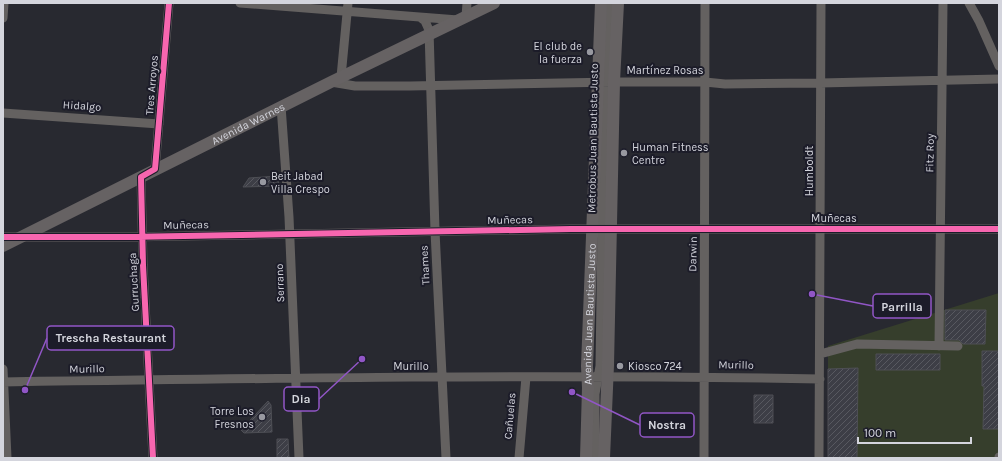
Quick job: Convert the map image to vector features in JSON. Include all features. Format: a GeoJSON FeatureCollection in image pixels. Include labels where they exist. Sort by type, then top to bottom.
{"type":"FeatureCollection","features":[{"type":"Feature","properties":{"kind":"main road","name":"Avenida Warnes"},"geometry":{"type":"LineString","coordinates":[[3,246],[336,79],[426,40],[462,18],[494,3]]}},
{"type":"Feature","properties":{"kind":"main road","name":"Avenida Juan Bautista Justo"},"geometry":{"type":"LineString","coordinates":[[586,458],[588,388],[597,377],[602,229],[606,83],[601,3]]}},
{"type":"Feature","properties":{"kind":"main road","name":"Avenida Juan Bautista Justo"},"geometry":{"type":"LineString","coordinates":[[604,458],[597,377],[606,83],[618,3]]}},
{"type":"Feature","properties":{"kind":"street"},"geometry":{"type":"LineString","coordinates":[[3,18],[4,3]]}},
{"type":"Feature","properties":{"kind":"street","name":"Tres Arroyos"},"geometry":{"type":"LineString","coordinates":[[155,169],[169,3]]}},
{"type":"Feature","properties":{"kind":"street"},"geometry":{"type":"LineString","coordinates":[[240,3],[348,8],[421,18],[462,18],[467,3]]}},
{"type":"Feature","properties":{"kind":"street","name":"Metrobus Juan Bautista Justo"},"geometry":{"type":"LineString","coordinates":[[606,83],[603,67],[608,34],[609,3]]}},
{"type":"Feature","properties":{"kind":"street","name":"Darwin"},"geometry":{"type":"LineString","coordinates":[[704,458],[705,3]]}},
{"type":"Feature","properties":{"kind":"street","name":"Humboldt"},"geometry":{"type":"LineString","coordinates":[[819,458],[821,3]]}},
{"type":"Feature","properties":{"kind":"street","name":"Fitz Roy"},"geometry":{"type":"LineString","coordinates":[[939,346],[944,3]]}},
{"type":"Feature","properties":{"kind":"street"},"geometry":{"type":"LineString","coordinates":[[969,3],[983,28],[999,66]]}},
{"type":"Feature","properties":{"kind":"street"},"geometry":{"type":"LineString","coordinates":[[336,79],[348,8]]}},
{"type":"Feature","properties":{"kind":"street"},"geometry":{"type":"LineString","coordinates":[[421,18],[428,25],[426,40]]}},
{"type":"Feature","properties":{"kind":"street","name":"Thames"},"geometry":{"type":"LineString","coordinates":[[426,40],[430,86],[435,231],[446,458]]}},
{"type":"Feature","properties":{"kind":"street","name":"Martínez Rosas"},"geometry":{"type":"LineString","coordinates":[[336,79],[355,86],[430,86],[705,82],[725,84],[820,83],[943,79],[999,79]]}},
{"type":"Feature","properties":{"kind":"street","name":"Serrano"},"geometry":{"type":"LineString","coordinates":[[281,106],[290,233],[299,458]]}},
{"type":"Feature","properties":{"kind":"street","name":"Hidalgo"},"geometry":{"type":"LineString","coordinates":[[3,113],[159,124]]}},
{"type":"Feature","properties":{"kind":"street","name":"Gurruchaga"},"geometry":{"type":"LineString","coordinates":[[141,177],[143,265],[153,458]]}},
{"type":"Feature","properties":{"kind":"street","name":"Muñecas"},"geometry":{"type":"LineString","coordinates":[[3,237],[602,229],[999,229]]}},
{"type":"Feature","properties":{"kind":"street"},"geometry":{"type":"LineString","coordinates":[[820,354],[857,344],[958,346]]}},
{"type":"Feature","properties":{"kind":"street"},"geometry":{"type":"LineString","coordinates":[[3,369],[7,458]]}},
{"type":"Feature","properties":{"kind":"street","name":"Murillo"},"geometry":{"type":"LineString","coordinates":[[3,382],[526,377],[704,377],[820,379]]}},
{"type":"Feature","properties":{"kind":"street","name":"Cañuelas"},"geometry":{"type":"LineString","coordinates":[[519,458],[526,377]]}},
{"type":"Feature","properties":{"kind":"street"},"geometry":{"type":"LineString","coordinates":[[595,458],[595,405],[597,377]]}},
{"type":"Feature","properties":{"kind":"green space"},"geometry":{"type":"Polygon","coordinates":[[[999,293],[999,458],[828,458],[828,346],[999,293]]]}},
{"type":"Feature","properties":{"kind":"building","name":"Beit Jabad Villa Crespo"},"geometry":{"type":"Polygon","coordinates":[[[278,176],[279,186],[243,187],[249,178],[278,176]]]}},
{"type":"Feature","properties":{"kind":"building"},"geometry":{"type":"Polygon","coordinates":[[[945,310],[986,310],[985,344],[963,344],[959,340],[945,340],[945,310]]]}},
{"type":"Feature","properties":{"kind":"building"},"geometry":{"type":"Polygon","coordinates":[[[982,351],[999,351],[999,429],[983,429],[984,386],[982,386],[982,351]]]}},
{"type":"Feature","properties":{"kind":"building"},"geometry":{"type":"Polygon","coordinates":[[[876,354],[940,354],[940,370],[876,370],[876,354]]]}},
{"type":"Feature","properties":{"kind":"building"},"geometry":{"type":"Polygon","coordinates":[[[858,368],[857,458],[828,458],[828,369],[858,368]]]}},
{"type":"Feature","properties":{"kind":"building"},"geometry":{"type":"Polygon","coordinates":[[[754,395],[773,395],[773,423],[754,423],[754,395]]]}},
{"type":"Feature","properties":{"kind":"building","name":"Torre Los Fresnos"},"geometry":{"type":"Polygon","coordinates":[[[268,401],[271,405],[272,432],[244,433],[241,430],[268,401]]]}},
{"type":"Feature","properties":{"kind":"building"},"geometry":{"type":"Polygon","coordinates":[[[277,439],[288,439],[289,458],[277,458],[277,439]]]}},
{"type":"Feature","properties":{"kind":"cycle path"},"geometry":{"type":"LineString","coordinates":[[153,458],[143,265],[141,177],[155,169],[169,3]]}},
{"type":"Feature","properties":{"kind":"cycle path"},"geometry":{"type":"LineString","coordinates":[[3,237],[126,237],[571,229],[999,229]]}},
{"type":"Feature","properties":{"kind":"place","name":"El club de la fuerza"},"geometry":{"type":"Point","coordinates":[590,52]}},
{"type":"Feature","properties":{"kind":"place","name":"Human Fitness Centre"},"geometry":{"type":"Point","coordinates":[624,153]}},
{"type":"Feature","properties":{"kind":"place","name":"Beit Jabad Villa Crespo"},"geometry":{"type":"Point","coordinates":[263,182]}},
{"type":"Feature","properties":{"kind":"place","name":"Parrilla"},"geometry":{"type":"Point","coordinates":[812,294]}},
{"type":"Feature","properties":{"kind":"place","name":"Dia"},"geometry":{"type":"Point","coordinates":[362,359]}},
{"type":"Feature","properties":{"kind":"place","name":"Kiosco 724"},"geometry":{"type":"Point","coordinates":[620,366]}},
{"type":"Feature","properties":{"kind":"place","name":"Trescha Restaurant"},"geometry":{"type":"Point","coordinates":[25,390]}},
{"type":"Feature","properties":{"kind":"place","name":"Nostra"},"geometry":{"type":"Point","coordinates":[572,392]}},
{"type":"Feature","properties":{"kind":"place","name":"Torre Los Fresnos"},"geometry":{"type":"Point","coordinates":[262,417]}}]}
